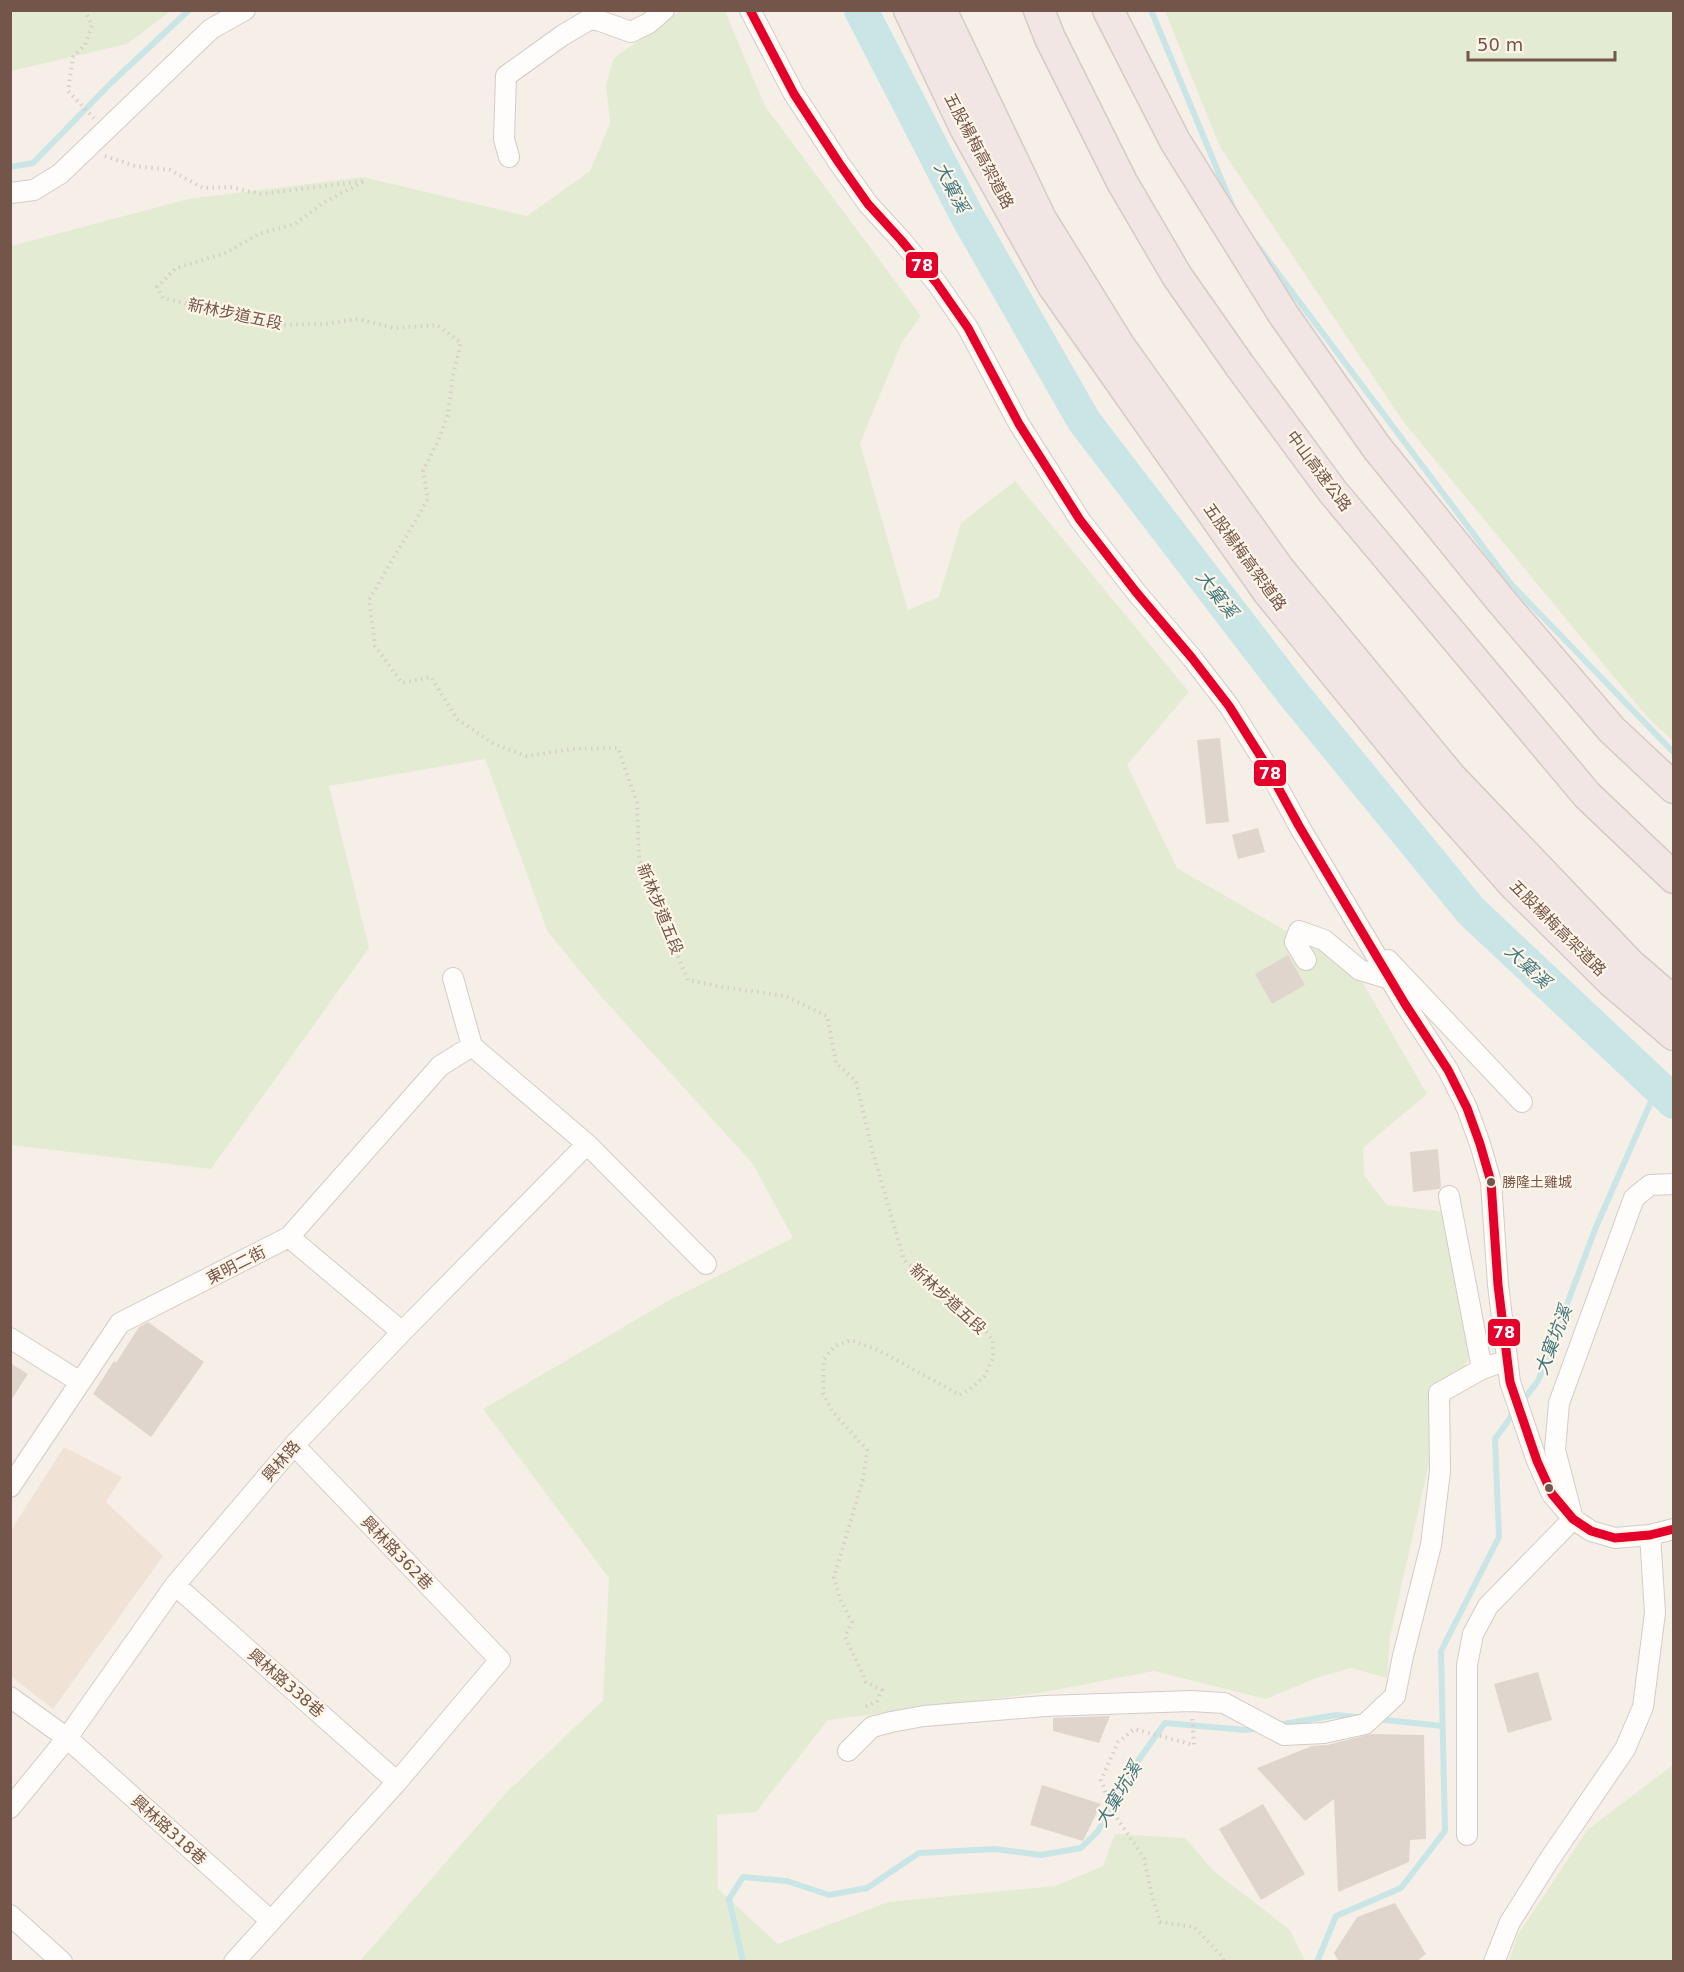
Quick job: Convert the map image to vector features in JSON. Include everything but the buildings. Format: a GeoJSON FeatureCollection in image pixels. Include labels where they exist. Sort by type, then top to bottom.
{"type":"FeatureCollection","features":[{"type":"Feature","properties":{"kind":"highway","name":"五股楊梅高架道路"},"geometry":{"type":"LineString","coordinates":[[909,10],[964,128],[1053,286],[1268,592],[1434,795],[1513,884],[1613,983],[1674,1035]]}},
{"type":"Feature","properties":{"kind":"highway","name":"五股楊梅高架道路"},"geometry":{"type":"LineString","coordinates":[[941,10],[1041,219],[1119,345],[1280,570],[1451,777],[1630,964],[1674,1002]]}},
{"type":"Feature","properties":{"kind":"highway","name":"中山高速公路"},"geometry":{"type":"LineString","coordinates":[[1039,10],[1050,38],[1122,182],[1177,276],[1240,366],[1333,492],[1580,786],[1674,878]]}},
{"type":"Feature","properties":{"kind":"highway"},"geometry":{"type":"LineString","coordinates":[[1108,10],[1175,141],[1283,314],[1377,448],[1502,602],[1612,730],[1674,788]]}},
{"type":"Feature","properties":{"kind":"street"},"geometry":{"type":"LineString","coordinates":[[10,193],[34,190],[60,174],[211,29],[245,10]]}},
{"type":"Feature","properties":{"kind":"street"},"geometry":{"type":"LineString","coordinates":[[510,157],[504,139],[506,76],[562,35],[592,18],[632,32],[649,23],[664,10]]}},
{"type":"Feature","properties":{"kind":"street"},"geometry":{"type":"LineString","coordinates":[[750,10],[794,94],[838,163],[868,204],[936,282],[968,328],[1019,424],[1080,520],[1229,706],[1263,760],[1299,826],[1390,979],[1448,1070],[1467,1108],[1491,1182],[1498,1285],[1510,1382],[1537,1461],[1552,1494],[1573,1519],[1591,1532],[1615,1538],[1650,1535],[1674,1529]]}},
{"type":"Feature","properties":{"kind":"street"},"geometry":{"type":"LineString","coordinates":[[1306,960],[1295,942],[1299,931],[1324,940],[1360,970],[1390,979]]}},
{"type":"Feature","properties":{"kind":"street"},"geometry":{"type":"LineString","coordinates":[[1364,934],[1522,1102]]}},
{"type":"Feature","properties":{"kind":"street"},"geometry":{"type":"LineString","coordinates":[[453,978],[472,1046],[587,1144],[706,1264]]}},
{"type":"Feature","properties":{"kind":"street","name":"東明二街"},"geometry":{"type":"LineString","coordinates":[[10,1487],[120,1323],[289,1238],[440,1066],[472,1046]]}},
{"type":"Feature","properties":{"kind":"street","name":"興林路"},"geometry":{"type":"LineString","coordinates":[[10,1808],[67,1738],[175,1585],[294,1445],[587,1144]]}},
{"type":"Feature","properties":{"kind":"street"},"geometry":{"type":"LineString","coordinates":[[1573,1519],[1555,1450],[1559,1403],[1634,1198],[1650,1185],[1674,1184]]}},
{"type":"Feature","properties":{"kind":"street"},"geometry":{"type":"LineString","coordinates":[[1449,1196],[1482,1369]]}},
{"type":"Feature","properties":{"kind":"street"},"geometry":{"type":"LineString","coordinates":[[289,1238],[402,1332]]}},
{"type":"Feature","properties":{"kind":"street"},"geometry":{"type":"LineString","coordinates":[[10,1338],[80,1382]]}},
{"type":"Feature","properties":{"kind":"street"},"geometry":{"type":"LineString","coordinates":[[850,1749],[872,1728],[924,1716],[1045,1706],[1191,1701],[1224,1703],[1284,1735],[1324,1733],[1365,1724],[1395,1696],[1431,1545],[1440,1471],[1439,1393],[1482,1369],[1507,1360]]}},
{"type":"Feature","properties":{"kind":"street","name":"興林路362巷"},"geometry":{"type":"LineString","coordinates":[[294,1445],[500,1660],[397,1782]]}},
{"type":"Feature","properties":{"kind":"street"},"geometry":{"type":"LineString","coordinates":[[1467,1835],[1467,1665],[1473,1634],[1488,1606],[1573,1519]]}},
{"type":"Feature","properties":{"kind":"street"},"geometry":{"type":"LineString","coordinates":[[1494,1962],[1515,1914],[1625,1749],[1643,1707],[1655,1613],[1650,1535]]}},
{"type":"Feature","properties":{"kind":"street","name":"興林路338巷"},"geometry":{"type":"LineString","coordinates":[[175,1585],[397,1782]]}},
{"type":"Feature","properties":{"kind":"street","name":"興林路318巷"},"geometry":{"type":"LineString","coordinates":[[10,1697],[67,1738],[271,1921]]}},
{"type":"Feature","properties":{"kind":"street"},"geometry":{"type":"LineString","coordinates":[[234,1962],[397,1782]]}},
{"type":"Feature","properties":{"kind":"street"},"geometry":{"type":"LineString","coordinates":[[10,1915],[62,1962]]}},
{"type":"Feature","properties":{"kind":"path"},"geometry":{"type":"LineString","coordinates":[[84,10],[92,26],[85,45],[73,57],[68,92],[98,122],[95,139]]}},
{"type":"Feature","properties":{"kind":"path","name":"新林步道五段"},"geometry":{"type":"LineString","coordinates":[[95,139],[102,155],[135,166],[170,170],[203,188],[230,187],[261,195],[365,181],[323,203],[295,224],[258,234],[226,253],[176,267],[157,287],[163,298],[277,325],[324,324],[358,319],[394,328],[437,325],[461,343],[447,415],[437,443],[423,471],[428,499],[369,600],[375,646],[402,683],[431,677],[457,718],[494,744],[528,756],[573,749],[618,748],[637,803],[639,858],[688,980],[785,996],[827,1016],[836,1063],[856,1081],[871,1146],[904,1260],[980,1324],[993,1341],[993,1358],[984,1377],[960,1395],[880,1351],[851,1341],[835,1346],[824,1359],[823,1393],[832,1411],[867,1450],[864,1476],[834,1577],[840,1599],[852,1622],[845,1636],[849,1648],[866,1682],[882,1690],[877,1701],[863,1708],[850,1749]]}},
{"type":"Feature","properties":{"kind":"path"},"geometry":{"type":"LineString","coordinates":[[1191,1701],[1194,1745],[1134,1729],[1118,1742],[1101,1780],[1112,1810],[1144,1858],[1160,1922],[1194,1927],[1222,1956],[1224,1962]]}},
{"type":"Feature","properties":{"kind":"shaded area"},"geometry":{"type":"Polygon","coordinates":[[[64,1447],[122,1477],[106,1502],[163,1556],[53,1709],[11,1676],[10,1532],[64,1447]]]}},
{"type":"Feature","properties":{"kind":"green space"},"geometry":{"type":"Polygon","coordinates":[[[10,11],[171,11],[127,44],[11,71],[10,11]]]}},
{"type":"Feature","properties":{"kind":"green space"},"geometry":{"type":"Polygon","coordinates":[[[680,11],[725,11],[765,106],[921,316],[902,342],[860,443],[908,610],[939,597],[961,523],[1015,481],[1189,692],[1127,765],[1177,868],[1356,971],[1427,1094],[1363,1148],[1364,1175],[1387,1205],[1438,1211],[1458,1224],[1474,1343],[1432,1450],[1390,1637],[1387,1678],[1351,1668],[1319,1677],[1266,1699],[1154,1671],[1040,1693],[828,1720],[756,1812],[717,1815],[718,1889],[778,1944],[888,1902],[1056,1886],[1103,1866],[1115,1834],[1185,1838],[1214,1871],[1290,1930],[1305,1961],[360,1961],[505,1794],[603,1700],[609,1578],[483,1409],[668,1301],[793,1238],[753,1164],[598,993],[548,932],[485,759],[329,786],[369,948],[211,1169],[11,1145],[11,246],[188,199],[363,177],[527,216],[590,171],[610,123],[606,85],[614,58],[680,11]]]}},
{"type":"Feature","properties":{"kind":"green space"},"geometry":{"type":"Polygon","coordinates":[[[1165,11],[1673,11],[1673,741],[1647,717],[1402,420],[1220,147],[1165,11]]]}},
{"type":"Feature","properties":{"kind":"green space"},"geometry":{"type":"Polygon","coordinates":[[[1673,1765],[1673,1961],[1509,1961],[1517,1936],[1587,1830],[1673,1765]]]}},
{"type":"Feature","properties":{"kind":"waterway"},"geometry":{"type":"LineString","coordinates":[[10,167],[33,163],[111,83],[189,10]]}},
{"type":"Feature","properties":{"kind":"waterway","name":"大窠溪"},"geometry":{"type":"LineString","coordinates":[[861,10],[967,216],[1084,421],[1291,691],[1471,911],[1674,1102]]}},
{"type":"Feature","properties":{"kind":"waterway"},"geometry":{"type":"LineString","coordinates":[[1151,10],[1234,210]]}},
{"type":"Feature","properties":{"kind":"waterway"},"geometry":{"type":"LineString","coordinates":[[1256,244],[1511,584],[1674,753]]}},
{"type":"Feature","properties":{"kind":"waterway","name":"大窠坑溪"},"geometry":{"type":"LineString","coordinates":[[1521,1403],[1538,1381],[1596,1227],[1657,1088]]}},
{"type":"Feature","properties":{"kind":"waterway","name":"大窠坑溪"},"geometry":{"type":"LineString","coordinates":[[1317,1962],[1336,1916],[1401,1888],[1445,1831],[1441,1651],[1499,1537],[1495,1439],[1515,1411]]}},
{"type":"Feature","properties":{"kind":"waterway","name":"大窠坑溪"},"geometry":{"type":"LineString","coordinates":[[1278,1725],[1336,1715],[1357,1717]]}},
{"type":"Feature","properties":{"kind":"waterway","name":"大窠坑溪"},"geometry":{"type":"LineString","coordinates":[[1376,1719],[1442,1726]]}},
{"type":"Feature","properties":{"kind":"waterway","name":"大窠坑溪"},"geometry":{"type":"LineString","coordinates":[[743,1962],[729,1899],[743,1877],[787,1881],[829,1895],[867,1888],[919,1853],[995,1849],[1041,1855],[1081,1848],[1098,1831],[1130,1772],[1165,1723],[1246,1730],[1259,1728]]}},
{"type":"Feature","properties":{"kind":"transit line","name":"78"},"geometry":{"type":"LineString","coordinates":[[750,10],[794,94],[839,163],[868,204],[936,282],[968,328],[1019,424],[1080,520],[1229,706],[1263,760],[1299,826],[1405,1004],[1448,1070],[1467,1108],[1491,1182],[1498,1285],[1510,1382],[1537,1461],[1552,1494],[1573,1519],[1591,1531],[1615,1538],[1650,1535],[1674,1529]]}},
{"type":"Feature","properties":{"kind":"place","name":"勝隆土雞城"},"geometry":{"type":"Point","coordinates":[1491,1182]}}]}
